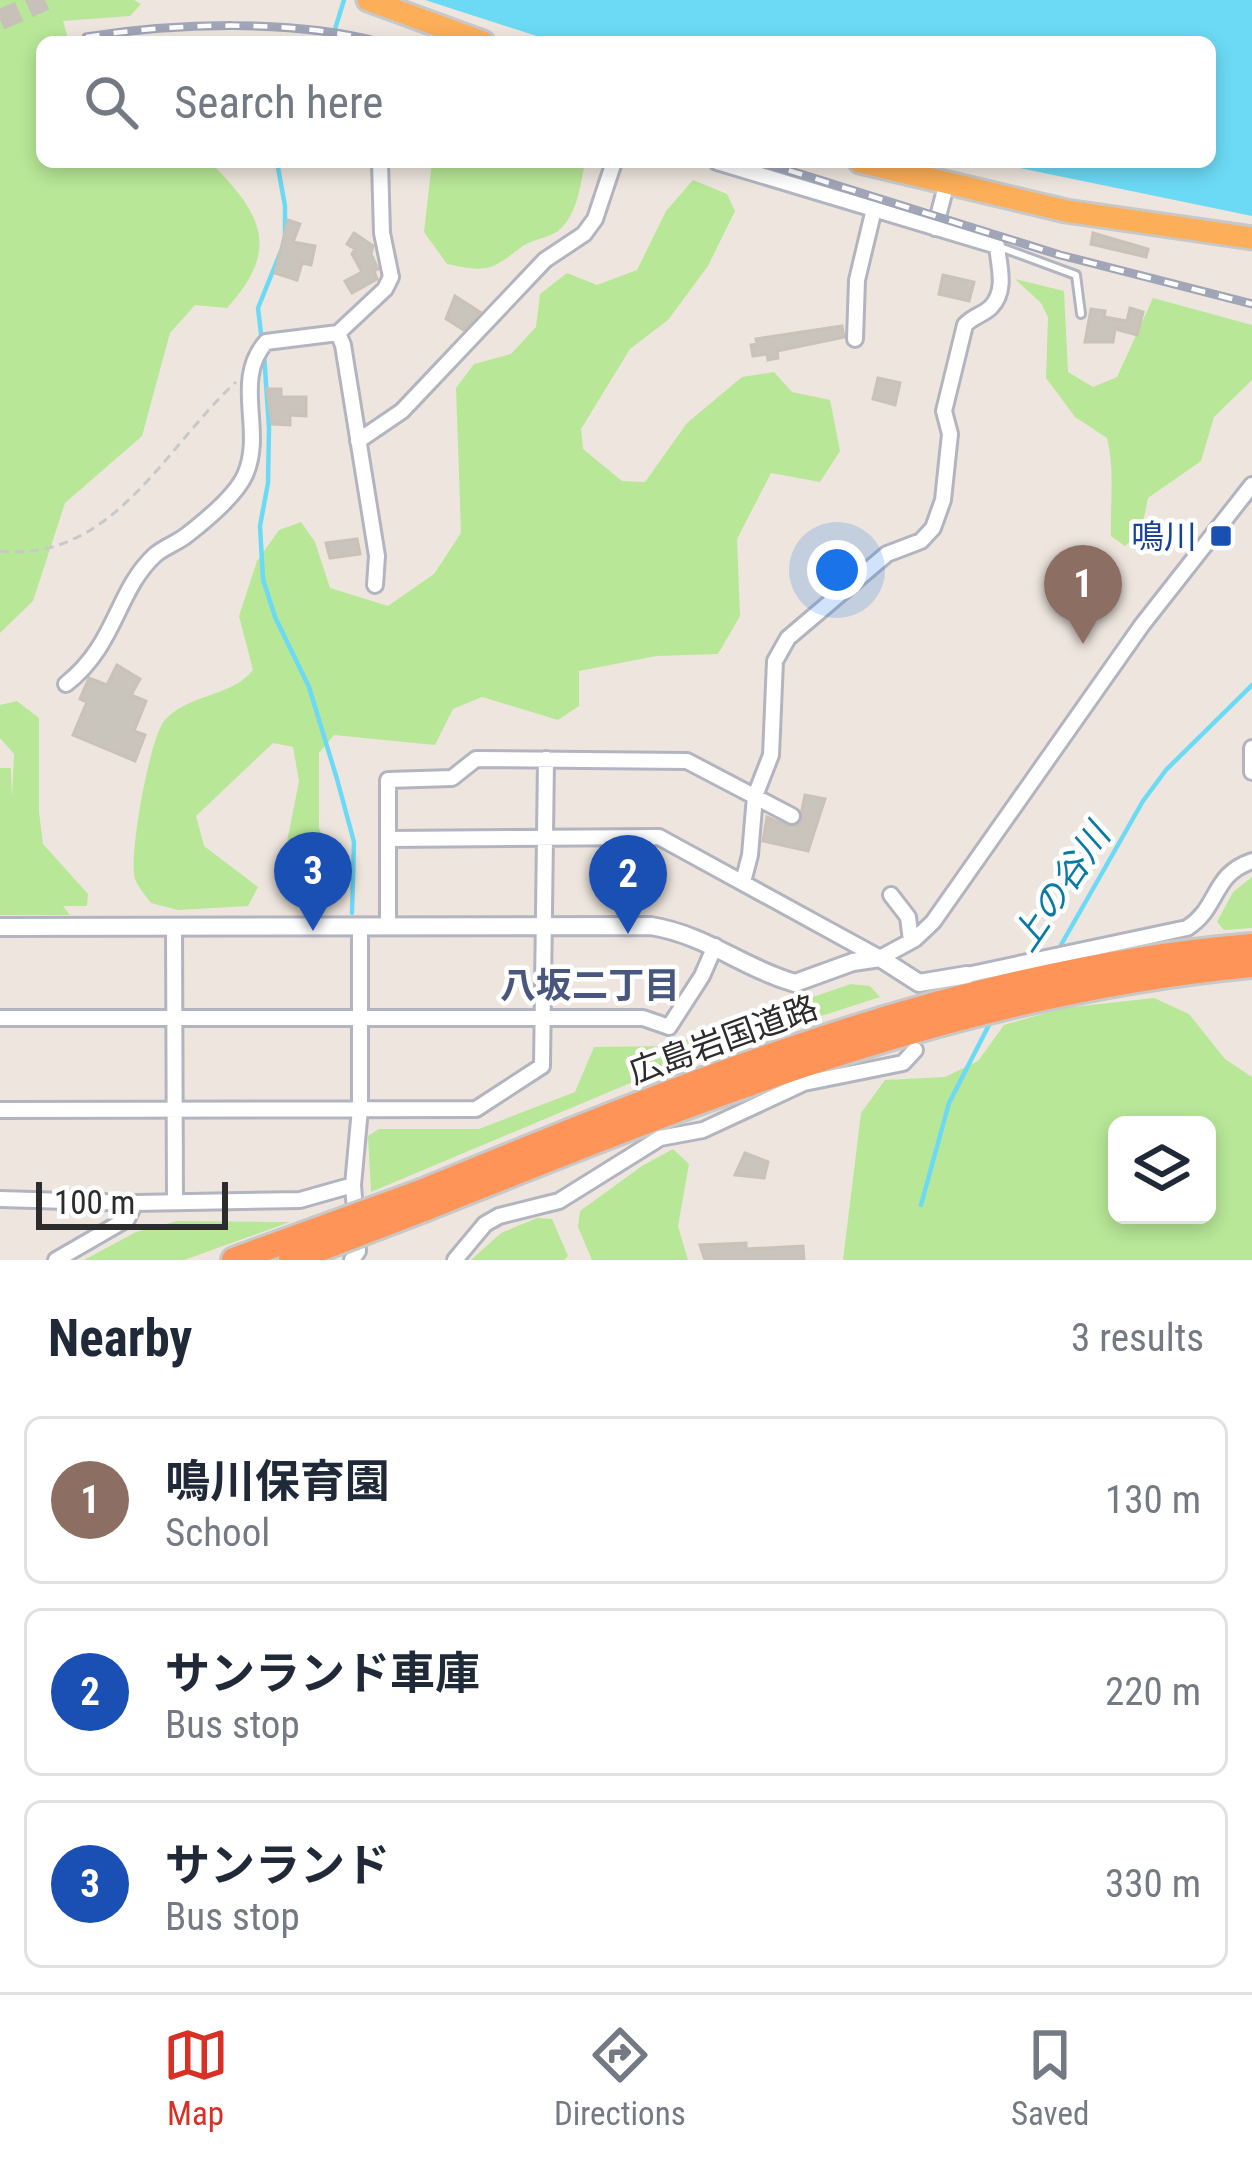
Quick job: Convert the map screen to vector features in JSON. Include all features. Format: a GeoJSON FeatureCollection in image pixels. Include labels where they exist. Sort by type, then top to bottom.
{"type":"FeatureCollection","features":[{"type":"Feature","properties":{"kind":"highway"},"geometry":{"type":"LineString","coordinates":[[368,0],[437,34]]}},
{"type":"Feature","properties":{"kind":"highway"},"geometry":{"type":"LineString","coordinates":[[886,168],[1066,211],[1252,238]]}},
{"type":"Feature","properties":{"kind":"highway","name":"広島岩国道路"},"geometry":{"type":"LineString","coordinates":[[291,1260],[741,1065],[920,1006],[1101,964],[1252,946]]}},
{"type":"Feature","properties":{"kind":"highway","name":"広島岩国道路"},"geometry":{"type":"LineString","coordinates":[[234,1260],[422,1200],[866,1042],[1034,998],[1185,971],[1252,965]]}},
{"type":"Feature","properties":{"kind":"street"},"geometry":{"type":"LineString","coordinates":[[66,684],[91,665],[141,572],[157,553],[186,536],[243,481],[253,452],[248,370],[266,342],[338,332],[385,289],[392,277],[382,233],[380,168]]}},
{"type":"Feature","properties":{"kind":"street"},"geometry":{"type":"LineString","coordinates":[[358,441],[402,411],[545,260],[584,234],[595,219],[612,168]]}},
{"type":"Feature","properties":{"kind":"street"},"geometry":{"type":"LineString","coordinates":[[737,168],[997,246],[1002,289],[988,311],[965,325],[944,411],[950,434],[943,500],[934,528],[921,542],[886,554],[788,638],[775,661],[771,754],[755,796],[750,855],[742,882]]}},
{"type":"Feature","properties":{"kind":"street"},"geometry":{"type":"LineString","coordinates":[[935,228],[947,182]]}},
{"type":"Feature","properties":{"kind":"street"},"geometry":{"type":"LineString","coordinates":[[855,339],[857,280],[874,209]]}},
{"type":"Feature","properties":{"kind":"street"},"geometry":{"type":"LineString","coordinates":[[338,332],[344,345],[377,556],[375,584]]}},
{"type":"Feature","properties":{"kind":"street"},"geometry":{"type":"LineString","coordinates":[[0,927],[651,926],[685,931],[750,966],[795,983],[853,962],[880,958],[933,922],[1142,625],[1252,485]]}},
{"type":"Feature","properties":{"kind":"street"},"geometry":{"type":"LineString","coordinates":[[1252,748],[1252,772]]}},
{"type":"Feature","properties":{"kind":"street"},"geometry":{"type":"LineString","coordinates":[[388,927],[388,780],[452,778],[476,759],[687,761],[792,816]]}},
{"type":"Feature","properties":{"kind":"street"},"geometry":{"type":"LineString","coordinates":[[0,1110],[476,1109],[542,1066],[546,760]]}},
{"type":"Feature","properties":{"kind":"street"},"geometry":{"type":"LineString","coordinates":[[388,839],[659,838],[919,983],[1187,928],[1201,919],[1232,868],[1252,861]]}},
{"type":"Feature","properties":{"kind":"street"},"geometry":{"type":"LineString","coordinates":[[891,896],[908,916],[911,941]]}},
{"type":"Feature","properties":{"kind":"street"},"geometry":{"type":"LineString","coordinates":[[174,926],[175,1202]]}},
{"type":"Feature","properties":{"kind":"street"},"geometry":{"type":"LineString","coordinates":[[352,1260],[358,1251],[353,1185],[360,1109],[360,926]]}},
{"type":"Feature","properties":{"kind":"street"},"geometry":{"type":"LineString","coordinates":[[0,1018],[643,1018],[669,1027],[715,946]]}},
{"type":"Feature","properties":{"kind":"street"},"geometry":{"type":"LineString","coordinates":[[455,1260],[485,1224],[499,1216],[559,1202],[660,1138],[703,1130],[804,1083],[903,1063],[915,1050]]}},
{"type":"Feature","properties":{"kind":"street"},"geometry":{"type":"LineString","coordinates":[[0,1199],[300,1200],[353,1185]]}},
{"type":"Feature","properties":{"kind":"street"},"geometry":{"type":"LineString","coordinates":[[56,1260],[127,1220],[135,1203]]}},
{"type":"Feature","properties":{"kind":"lane"},"geometry":{"type":"LineString","coordinates":[[997,246],[1076,275],[1081,314]]}},
{"type":"Feature","properties":{"kind":"path"},"geometry":{"type":"LineString","coordinates":[[0,551],[32,554],[52,549],[103,522],[132,498],[208,407],[248,370]]}},
{"type":"Feature","properties":{"kind":"green space"},"geometry":{"type":"Polygon","coordinates":[[[0,0],[134,0],[141,4],[130,16],[63,21],[67,36],[36,36],[36,168],[216,168],[252,215],[259,249],[255,267],[227,308],[195,305],[170,333],[142,436],[65,503],[33,601],[0,633],[0,0]]]}},
{"type":"Feature","properties":{"kind":"green space"},"geometry":{"type":"Polygon","coordinates":[[[431,168],[584,168],[565,224],[496,265],[481,269],[447,264],[424,232],[431,168]]]}},
{"type":"Feature","properties":{"kind":"green space"},"geometry":{"type":"Polygon","coordinates":[[[693,180],[727,194],[735,211],[708,266],[668,320],[630,349],[581,429],[583,449],[622,481],[645,482],[687,423],[742,377],[774,372],[792,392],[830,400],[840,451],[820,482],[771,473],[737,539],[740,616],[718,654],[656,656],[579,671],[579,706],[558,720],[482,697],[453,709],[435,745],[334,735],[319,753],[319,828],[334,861],[317,868],[286,847],[299,781],[293,747],[273,743],[196,816],[204,846],[258,887],[248,906],[178,910],[151,903],[136,882],[134,867],[142,798],[158,732],[174,712],[233,686],[253,670],[239,616],[257,561],[279,530],[301,522],[315,542],[330,588],[388,606],[434,574],[461,533],[456,388],[474,364],[511,354],[536,327],[540,294],[567,273],[597,285],[637,270],[666,211],[693,180]]]}},
{"type":"Feature","properties":{"kind":"green space"},"geometry":{"type":"Polygon","coordinates":[[[1015,279],[1064,291],[1068,372],[1093,387],[1117,377],[1153,298],[1252,325],[1252,380],[1214,417],[1201,461],[1148,498],[1141,532],[1125,546],[1111,536],[1107,438],[1075,417],[1046,378],[1048,317],[1041,303],[1015,279]]]}},
{"type":"Feature","properties":{"kind":"green space"},"geometry":{"type":"Polygon","coordinates":[[[17,701],[39,718],[43,844],[88,894],[87,906],[63,906],[70,915],[0,915],[0,768],[11,768],[12,798],[14,754],[0,738],[0,705],[17,701]]]}},
{"type":"Feature","properties":{"kind":"green space"},"geometry":{"type":"Polygon","coordinates":[[[1252,877],[1252,928],[1224,930],[1217,922],[1233,892],[1252,877]]]}},
{"type":"Feature","properties":{"kind":"green space"},"geometry":{"type":"Polygon","coordinates":[[[851,984],[870,986],[880,997],[685,1060],[371,1192],[368,1136],[379,1129],[479,1129],[575,1092],[594,1047],[668,1046],[851,984]]]}},
{"type":"Feature","properties":{"kind":"green space"},"geometry":{"type":"Polygon","coordinates":[[[1154,998],[1189,1014],[1225,1059],[1252,1077],[1252,1260],[843,1260],[861,1113],[885,1080],[945,1077],[978,1061],[1004,1025],[1063,1008],[1154,998]]]}},
{"type":"Feature","properties":{"kind":"green space"},"geometry":{"type":"Polygon","coordinates":[[[673,1149],[689,1164],[678,1226],[688,1260],[592,1260],[578,1227],[580,1211],[673,1149]]]}},
{"type":"Feature","properties":{"kind":"green space"},"geometry":{"type":"Polygon","coordinates":[[[537,1218],[552,1219],[568,1256],[564,1260],[471,1260],[501,1233],[537,1218]]]}},
{"type":"Feature","properties":{"kind":"green space"},"geometry":{"type":"Polygon","coordinates":[[[177,1221],[290,1222],[184,1260],[84,1260],[136,1232],[177,1221]]]}},
{"type":"Feature","properties":{"kind":"water"},"geometry":{"type":"Polygon","coordinates":[[[425,0],[1252,0],[1252,216],[1019,168],[1216,168],[1216,36],[536,36],[425,0]]]}},
{"type":"Feature","properties":{"kind":"building"},"geometry":{"type":"Polygon","coordinates":[[[288,220],[300,224],[293,242],[315,246],[311,265],[302,263],[297,280],[275,273],[288,220]]]}},
{"type":"Feature","properties":{"kind":"building"},"geometry":{"type":"Polygon","coordinates":[[[354,233],[373,246],[371,254],[378,269],[374,271],[377,279],[352,293],[345,281],[362,272],[352,254],[355,249],[347,244],[354,233]]]}},
{"type":"Feature","properties":{"kind":"building"},"geometry":{"type":"Polygon","coordinates":[[[1093,233],[1148,249],[1146,257],[1091,244],[1093,233]]]}},
{"type":"Feature","properties":{"kind":"building"},"geometry":{"type":"Polygon","coordinates":[[[943,275],[974,282],[969,301],[939,294],[943,275]]]}},
{"type":"Feature","properties":{"kind":"building"},"geometry":{"type":"Polygon","coordinates":[[[455,296],[480,312],[464,330],[446,319],[455,296]]]}},
{"type":"Feature","properties":{"kind":"building"},"geometry":{"type":"Polygon","coordinates":[[[1130,308],[1143,312],[1137,335],[1115,329],[1113,342],[1085,342],[1091,309],[1127,321],[1130,308]]]}},
{"type":"Feature","properties":{"kind":"building"},"geometry":{"type":"Polygon","coordinates":[[[842,326],[844,337],[777,351],[778,358],[753,356],[751,345],[757,344],[756,339],[842,326]]]}},
{"type":"Feature","properties":{"kind":"building"},"geometry":{"type":"Polygon","coordinates":[[[878,378],[900,383],[895,405],[873,399],[878,378]]]}},
{"type":"Feature","properties":{"kind":"building"},"geometry":{"type":"Polygon","coordinates":[[[267,389],[281,389],[281,397],[306,397],[306,416],[290,415],[290,425],[272,424],[267,389]]]}},
{"type":"Feature","properties":{"kind":"building"},"geometry":{"type":"Polygon","coordinates":[[[357,539],[360,554],[330,558],[326,543],[357,539]]]}},
{"type":"Feature","properties":{"kind":"building"},"geometry":{"type":"Polygon","coordinates":[[[117,665],[140,679],[131,695],[146,701],[134,731],[145,735],[135,761],[73,735],[87,702],[80,699],[89,678],[107,685],[117,665]]]}},
{"type":"Feature","properties":{"kind":"building"},"geometry":{"type":"Polygon","coordinates":[[[805,795],[825,799],[808,851],[763,841],[767,817],[788,826],[799,825],[805,795]]]}},
{"type":"Feature","properties":{"kind":"building"},"geometry":{"type":"Polygon","coordinates":[[[745,1153],[768,1162],[764,1178],[735,1175],[745,1153]]]}},
{"type":"Feature","properties":{"kind":"building"},"geometry":{"type":"Polygon","coordinates":[[[746,1243],[746,1249],[803,1246],[804,1260],[705,1260],[700,1245],[746,1243]]]}},
{"type":"Feature","properties":{"kind":"waterway"},"geometry":{"type":"LineString","coordinates":[[333,36],[344,0]]}},
{"type":"Feature","properties":{"kind":"waterway"},"geometry":{"type":"LineString","coordinates":[[278,168],[285,234]]}},
{"type":"Feature","properties":{"kind":"waterway"},"geometry":{"type":"LineString","coordinates":[[262,342],[258,308],[281,251]]}},
{"type":"Feature","properties":{"kind":"waterway"},"geometry":{"type":"LineString","coordinates":[[264,354],[269,428],[268,483],[260,526],[263,579],[275,617],[309,687],[354,842],[352,913]]}},
{"type":"Feature","properties":{"kind":"waterway","name":"上の谷川"},"geometry":{"type":"LineString","coordinates":[[1057,952],[1143,801],[1166,770],[1252,685]]}},
{"type":"Feature","properties":{"kind":"waterway","name":"上の谷川"},"geometry":{"type":"LineString","coordinates":[[921,1205],[949,1103],[991,1021]]}},
{"type":"Feature","properties":{"kind":"tunnel"},"geometry":{"type":"LineString","coordinates":[[0,20],[45,0]]}},
{"type":"Feature","properties":{"kind":"railway"},"geometry":{"type":"LineString","coordinates":[[95,36],[233,26],[351,36]]}},
{"type":"Feature","properties":{"kind":"railway"},"geometry":{"type":"LineString","coordinates":[[781,168],[1060,255],[1252,304]]}},
{"type":"Feature","properties":{"kind":"place","name":"鳴川"},"geometry":{"type":"Point","coordinates":[1221,536]}},
{"type":"Feature","properties":{"kind":"place","name":"鳴川保育園"},"geometry":{"type":"Point","coordinates":[1083,644]}},
{"type":"Feature","properties":{"kind":"place","name":"サンランド"},"geometry":{"type":"Point","coordinates":[313,931]}},
{"type":"Feature","properties":{"kind":"place","name":"サンランド車庫"},"geometry":{"type":"Point","coordinates":[628,934]}},
{"type":"Feature","properties":{"kind":"district","name":"八坂二丁目"},"geometry":{"type":"Point","coordinates":[590,985]}}]}
